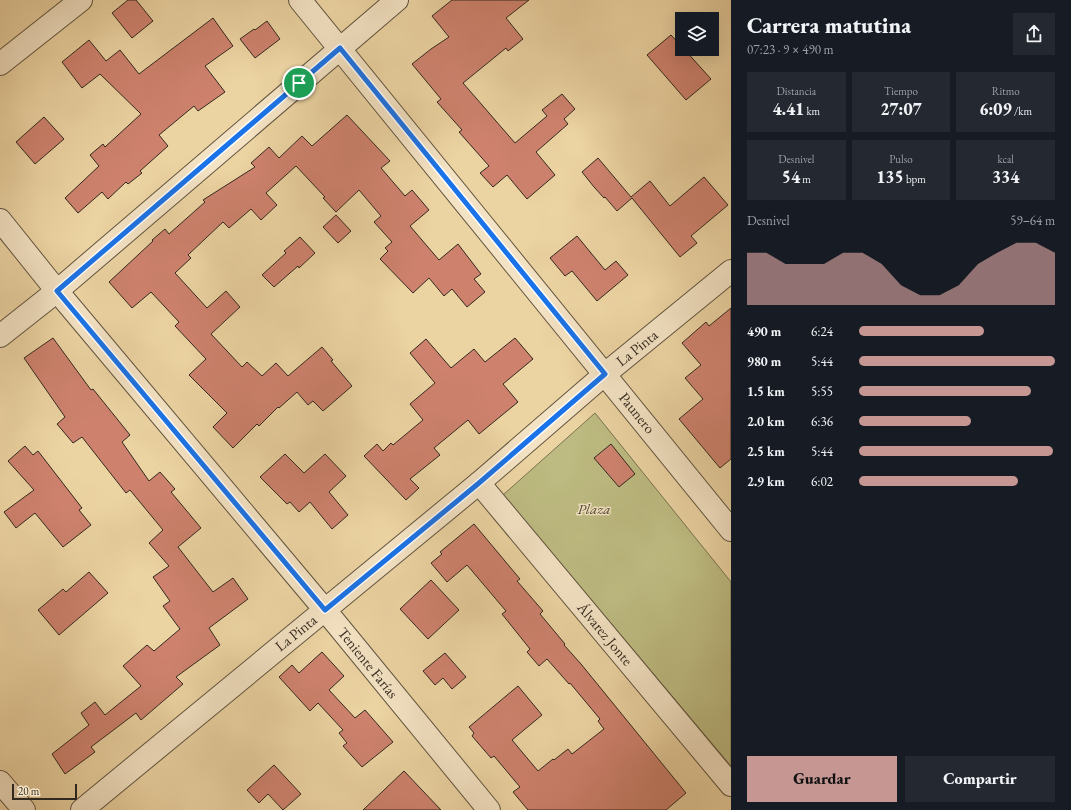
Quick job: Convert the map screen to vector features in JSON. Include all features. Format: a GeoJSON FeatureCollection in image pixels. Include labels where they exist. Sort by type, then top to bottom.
{"type":"FeatureCollection","features":[{"type":"Feature","properties":{"kind":"street"},"geometry":{"type":"LineString","coordinates":[[0,64],[80,0]]}},
{"type":"Feature","properties":{"kind":"street","name":"Paunero"},"geometry":{"type":"LineString","coordinates":[[300,0],[731,530]]}},
{"type":"Feature","properties":{"kind":"street"},"geometry":{"type":"LineString","coordinates":[[0,336],[57,291],[397,0]]}},
{"type":"Feature","properties":{"kind":"street","name":"Teniente Farías"},"geometry":{"type":"LineString","coordinates":[[0,220],[57,291],[325,610],[490,810]]}},
{"type":"Feature","properties":{"kind":"street","name":"La Pinta"},"geometry":{"type":"LineString","coordinates":[[82,810],[479,483],[605,374],[731,271]]}},
{"type":"Feature","properties":{"kind":"street","name":"Álvarez Jonte"},"geometry":{"type":"LineString","coordinates":[[479,483],[731,785]]}},
{"type":"Feature","properties":{"kind":"street"},"geometry":{"type":"LineString","coordinates":[[0,782],[24,810]]}},
{"type":"Feature","properties":{"kind":"green space","name":"Plaza"},"geometry":{"type":"Polygon","coordinates":[[[595,413],[731,582],[731,766],[503,495],[595,413]]]}},
{"type":"Feature","properties":{"kind":"building"},"geometry":{"type":"Polygon","coordinates":[[[128,0],[136,0],[153,21],[132,38],[112,13],[128,0]]]}},
{"type":"Feature","properties":{"kind":"building"},"geometry":{"type":"Polygon","coordinates":[[[452,0],[529,0],[506,18],[523,39],[508,51],[506,48],[463,83],[515,143],[547,116],[542,110],[562,94],[575,109],[564,119],[568,124],[536,152],[555,175],[527,199],[507,175],[493,187],[480,173],[489,166],[459,132],[462,130],[437,102],[441,99],[412,64],[449,37],[432,16],[452,0]]]}},
{"type":"Feature","properties":{"kind":"building"},"geometry":{"type":"Polygon","coordinates":[[[213,18],[233,46],[205,66],[225,92],[198,111],[194,106],[159,135],[168,146],[140,171],[142,173],[128,184],[126,182],[108,199],[102,192],[78,213],[65,198],[99,166],[90,155],[103,144],[105,147],[141,114],[100,74],[82,88],[62,62],[89,40],[106,61],[120,50],[139,74],[213,18]]]}},
{"type":"Feature","properties":{"kind":"building"},"geometry":{"type":"Polygon","coordinates":[[[267,21],[280,39],[255,58],[240,39],[267,21]]]}},
{"type":"Feature","properties":{"kind":"building"},"geometry":{"type":"Polygon","coordinates":[[[671,35],[675,39],[675,56],[690,56],[711,79],[686,100],[647,55],[671,35]]]}},
{"type":"Feature","properties":{"kind":"building"},"geometry":{"type":"Polygon","coordinates":[[[347,115],[390,161],[381,168],[405,196],[412,190],[429,210],[410,226],[439,260],[458,244],[481,274],[474,279],[485,292],[467,307],[452,289],[444,296],[429,278],[413,293],[380,259],[388,251],[385,248],[392,242],[374,222],[381,216],[359,190],[336,212],[323,198],[325,197],[296,166],[266,193],[277,205],[261,220],[251,209],[229,228],[223,222],[188,255],[191,258],[175,273],[207,308],[226,291],[240,307],[211,334],[242,367],[247,362],[262,376],[276,363],[288,376],[322,347],[333,360],[331,361],[352,386],[323,411],[313,401],[308,405],[297,392],[279,408],[278,407],[259,426],[257,424],[233,448],[213,427],[227,413],[189,375],[206,359],[175,326],[179,322],[151,292],[132,308],[109,282],[165,229],[169,234],[205,202],[203,200],[255,167],[251,163],[269,147],[279,158],[302,136],[312,146],[347,115]]]}},
{"type":"Feature","properties":{"kind":"building"},"geometry":{"type":"Polygon","coordinates":[[[44,117],[64,139],[35,164],[16,142],[44,117]]]}},
{"type":"Feature","properties":{"kind":"building"},"geometry":{"type":"Polygon","coordinates":[[[598,158],[631,197],[650,181],[670,206],[704,177],[728,205],[691,236],[697,243],[680,257],[632,198],[617,211],[594,187],[582,172],[598,158]]]}},
{"type":"Feature","properties":{"kind":"building"},"geometry":{"type":"Polygon","coordinates":[[[336,215],[351,231],[338,243],[323,227],[336,215]]]}},
{"type":"Feature","properties":{"kind":"building"},"geometry":{"type":"Polygon","coordinates":[[[577,236],[605,270],[616,261],[628,275],[597,301],[572,271],[565,276],[550,258],[577,236]]]}},
{"type":"Feature","properties":{"kind":"building"},"geometry":{"type":"Polygon","coordinates":[[[300,237],[315,253],[299,268],[298,266],[274,287],[262,275],[286,253],[284,251],[300,237]]]}},
{"type":"Feature","properties":{"kind":"building"},"geometry":{"type":"Polygon","coordinates":[[[731,308],[731,459],[720,468],[679,419],[703,399],[685,378],[701,365],[682,343],[706,322],[709,326],[731,308]]]}},
{"type":"Feature","properties":{"kind":"building"},"geometry":{"type":"Polygon","coordinates":[[[53,338],[91,390],[93,389],[130,435],[122,442],[149,481],[160,472],[175,489],[171,492],[201,528],[178,547],[213,592],[233,578],[248,599],[209,628],[220,645],[176,677],[183,684],[141,720],[136,713],[91,747],[95,752],[65,774],[52,754],[89,725],[81,713],[95,702],[105,715],[141,686],[123,666],[147,645],[154,651],[180,629],[163,606],[170,601],[153,577],[169,566],[149,543],[163,530],[130,490],[126,493],[82,437],[73,443],[57,424],[65,417],[24,358],[53,338]]]}},
{"type":"Feature","properties":{"kind":"building"},"geometry":{"type":"Polygon","coordinates":[[[515,338],[533,359],[503,384],[518,402],[479,434],[468,420],[434,448],[440,455],[410,479],[419,488],[406,500],[364,456],[377,444],[383,451],[391,443],[393,445],[423,420],[410,404],[435,383],[410,353],[426,339],[451,368],[474,349],[485,362],[515,338]]]}},
{"type":"Feature","properties":{"kind":"building"},"geometry":{"type":"Polygon","coordinates":[[[611,444],[635,474],[619,487],[594,458],[611,444]]]}},
{"type":"Feature","properties":{"kind":"building"},"geometry":{"type":"Polygon","coordinates":[[[25,446],[33,455],[38,451],[82,508],[79,510],[91,525],[63,547],[35,513],[16,528],[4,512],[34,490],[8,461],[25,446]]]}},
{"type":"Feature","properties":{"kind":"building"},"geometry":{"type":"Polygon","coordinates":[[[285,454],[304,473],[325,454],[346,476],[329,492],[348,515],[332,529],[310,502],[299,512],[290,502],[287,504],[260,477],[285,454]]]}},
{"type":"Feature","properties":{"kind":"building"},"geometry":{"type":"Polygon","coordinates":[[[474,524],[520,579],[517,581],[543,611],[540,614],[565,644],[564,645],[686,793],[666,810],[528,810],[513,792],[520,787],[494,756],[491,758],[472,736],[474,733],[469,727],[518,686],[542,715],[512,740],[538,771],[568,749],[572,754],[604,729],[598,721],[600,719],[570,683],[569,684],[547,659],[539,666],[527,652],[530,649],[502,614],[506,611],[467,565],[447,582],[431,563],[442,554],[440,552],[474,524]]]}},
{"type":"Feature","properties":{"kind":"building"},"geometry":{"type":"Polygon","coordinates":[[[89,572],[108,593],[59,635],[38,610],[63,589],[66,592],[89,572]]]}},
{"type":"Feature","properties":{"kind":"building"},"geometry":{"type":"Polygon","coordinates":[[[431,580],[459,610],[428,639],[400,609],[431,580]]]}},
{"type":"Feature","properties":{"kind":"building"},"geometry":{"type":"Polygon","coordinates":[[[322,652],[344,676],[329,690],[355,718],[365,710],[393,742],[362,767],[343,746],[347,743],[339,733],[343,730],[318,703],[310,711],[279,677],[292,665],[299,673],[322,652]]]}},
{"type":"Feature","properties":{"kind":"building"},"geometry":{"type":"Polygon","coordinates":[[[445,653],[466,677],[452,689],[443,678],[435,685],[423,671],[445,653]]]}},
{"type":"Feature","properties":{"kind":"building"},"geometry":{"type":"Polygon","coordinates":[[[274,765],[301,794],[283,810],[268,794],[259,803],[247,790],[274,765]]]}},
{"type":"Feature","properties":{"kind":"building"},"geometry":{"type":"Polygon","coordinates":[[[404,771],[441,810],[363,810],[404,771]]]}},
{"type":"Feature","properties":{"kind":"route"},"geometry":{"type":"LineString","coordinates":[[340,48],[605,374],[479,483],[325,610],[57,291],[299,83],[340,48]]}}]}
